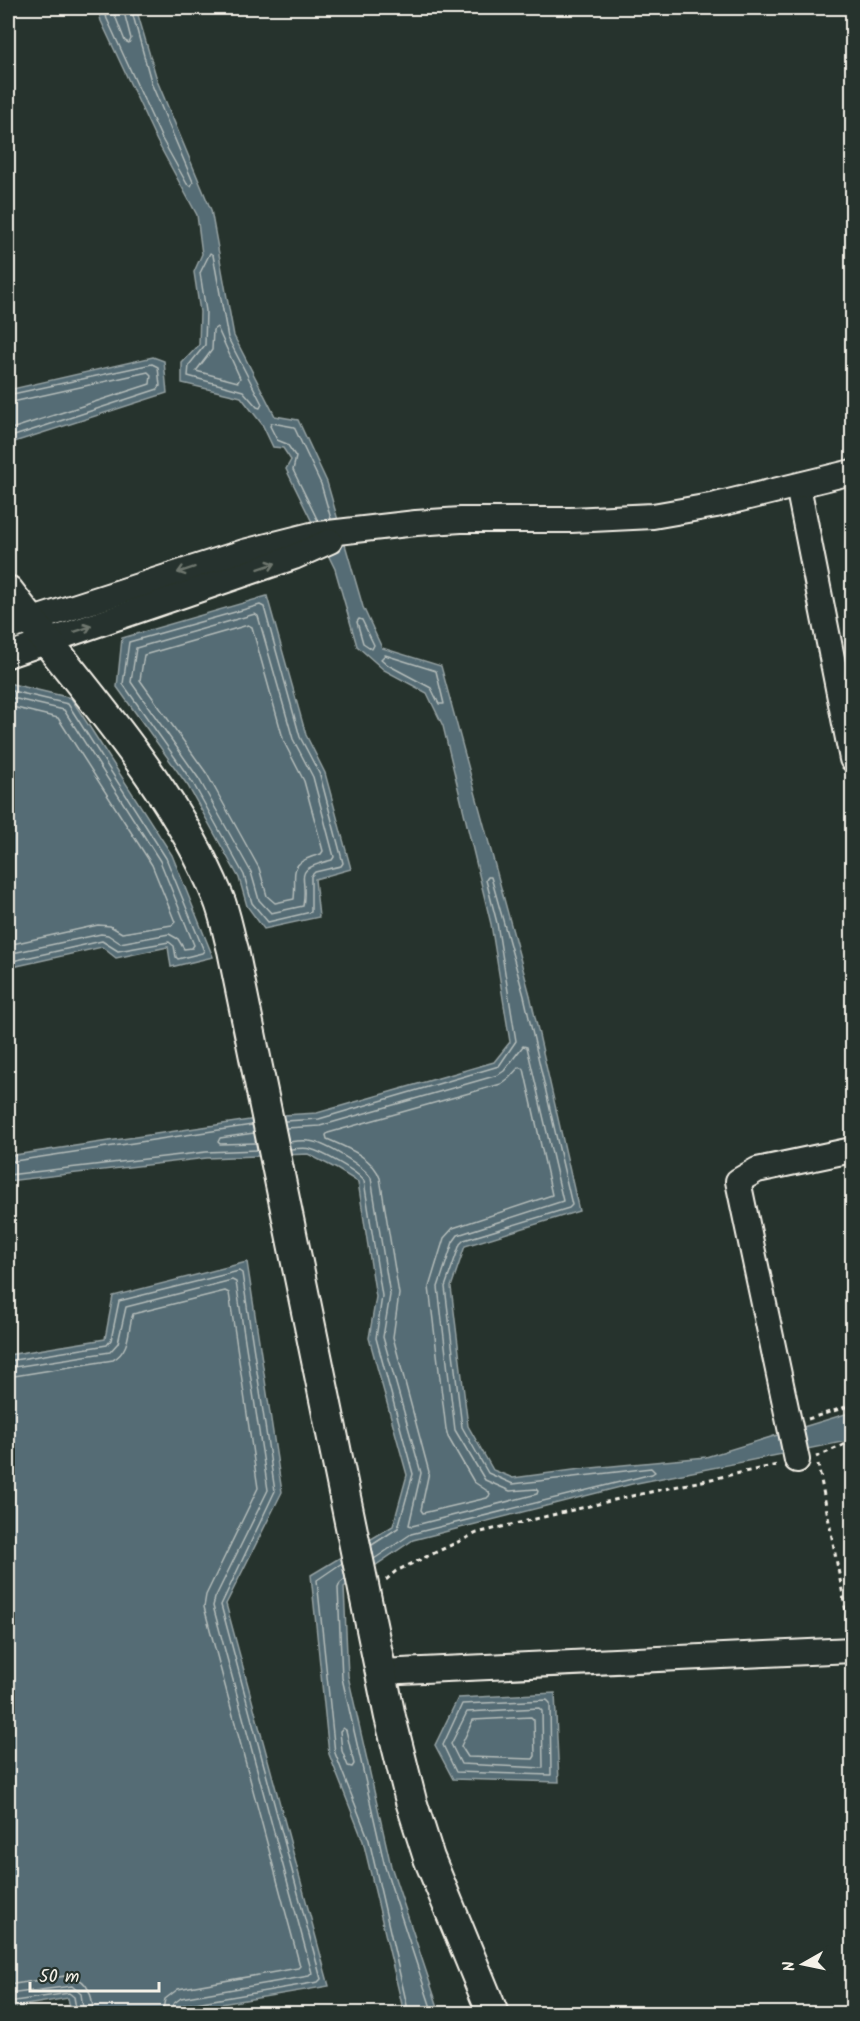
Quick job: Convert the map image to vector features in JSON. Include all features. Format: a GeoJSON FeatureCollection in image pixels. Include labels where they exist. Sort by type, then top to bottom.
{"type":"FeatureCollection","features":[{"type":"Feature","properties":{"kind":"main road"},"geometry":{"type":"LineString","coordinates":[[8,591],[28,630],[143,764],[202,861],[219,899],[235,962],[380,1672],[411,1801],[429,1858],[493,2013]]}},
{"type":"Feature","properties":{"kind":"street"},"geometry":{"type":"LineString","coordinates":[[8,655],[28,630],[244,552],[311,535],[461,520],[571,520],[653,516],[716,505],[852,472]]}},
{"type":"Feature","properties":{"kind":"street"},"geometry":{"type":"LineString","coordinates":[[798,486],[852,759]]}},
{"type":"Feature","properties":{"kind":"street"},"geometry":{"type":"LineString","coordinates":[[807,1459],[789,1425],[738,1180],[757,1170],[852,1150]]}},
{"type":"Feature","properties":{"kind":"street"},"geometry":{"type":"LineString","coordinates":[[380,1672],[852,1646]]}},
{"type":"Feature","properties":{"kind":"path"},"geometry":{"type":"LineString","coordinates":[[789,1425],[852,1405]]}},
{"type":"Feature","properties":{"kind":"path"},"geometry":{"type":"LineString","coordinates":[[365,1600],[396,1571],[477,1533],[627,1497],[807,1459],[852,1441]]}},
{"type":"Feature","properties":{"kind":"path"},"geometry":{"type":"LineString","coordinates":[[807,1459],[852,1646]]}},
{"type":"Feature","properties":{"kind":"water"},"geometry":{"type":"Polygon","coordinates":[[[98,8],[136,8],[158,83],[211,210],[234,336],[275,416],[298,420],[327,482],[363,607],[382,648],[441,666],[530,995],[579,1211],[465,1246],[451,1287],[468,1426],[493,1470],[513,1478],[706,1457],[852,1412],[852,1440],[632,1484],[413,1540],[344,1587],[348,1676],[391,1866],[440,2013],[404,2013],[363,1841],[329,1754],[311,1575],[393,1526],[407,1475],[369,1338],[376,1297],[358,1182],[308,1154],[207,1158],[8,1181],[8,1156],[283,1115],[317,1113],[494,1062],[510,1042],[491,924],[443,726],[427,693],[384,670],[357,646],[335,569],[286,469],[291,460],[283,448],[273,447],[262,424],[241,397],[182,383],[182,363],[199,345],[200,312],[194,272],[202,254],[197,215],[157,141],[101,21],[98,8]]]}},
{"type":"Feature","properties":{"kind":"water"},"geometry":{"type":"Polygon","coordinates":[[[153,357],[164,361],[167,393],[8,444],[8,390],[153,357]]]}},
{"type":"Feature","properties":{"kind":"water"},"geometry":{"type":"Polygon","coordinates":[[[267,596],[306,735],[325,773],[351,869],[315,879],[319,917],[264,929],[247,906],[239,878],[188,786],[117,687],[122,638],[267,596]]]}},
{"type":"Feature","properties":{"kind":"water"},"geometry":{"type":"Polygon","coordinates":[[[8,683],[71,698],[172,855],[213,957],[171,967],[168,947],[116,958],[102,947],[8,968],[8,683]]]}},
{"type":"Feature","properties":{"kind":"water"},"geometry":{"type":"Polygon","coordinates":[[[247,1262],[282,1492],[226,1604],[329,1986],[168,2013],[71,2013],[68,1998],[8,2008],[8,1355],[105,1339],[113,1296],[247,1262]]]}},
{"type":"Feature","properties":{"kind":"water"},"geometry":{"type":"Polygon","coordinates":[[[555,1693],[559,1782],[453,1779],[435,1745],[458,1698],[555,1693]]]}}]}
